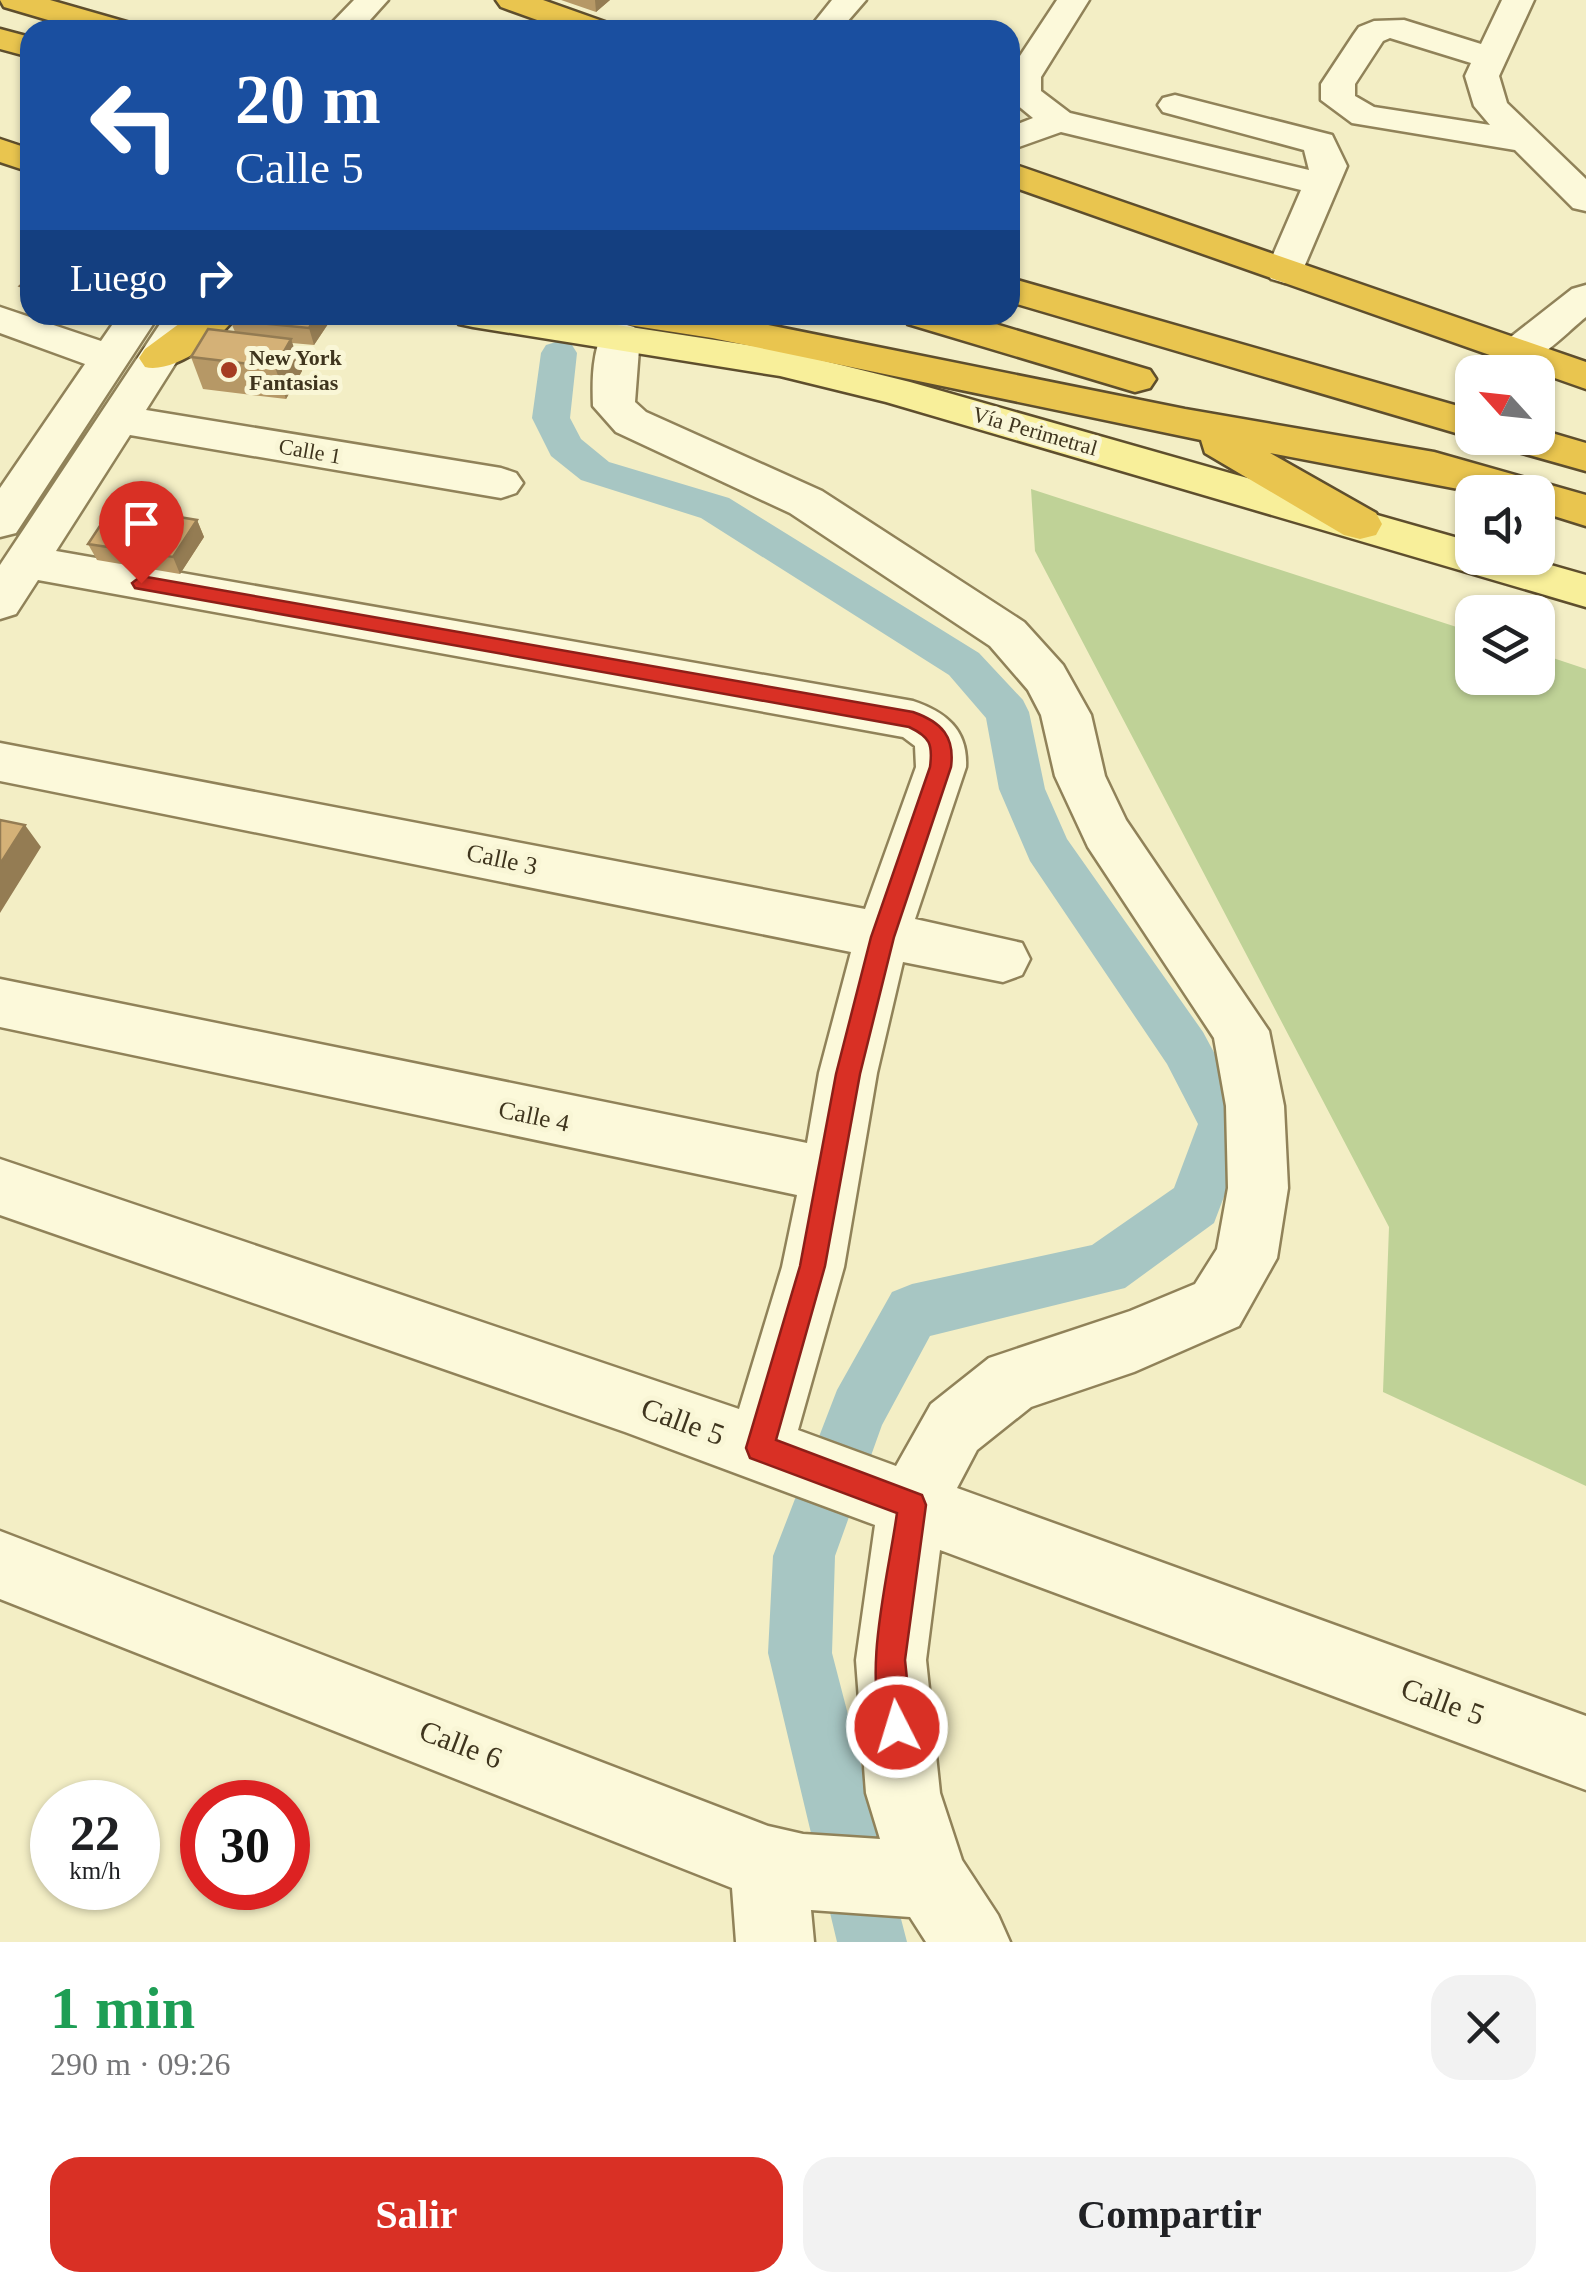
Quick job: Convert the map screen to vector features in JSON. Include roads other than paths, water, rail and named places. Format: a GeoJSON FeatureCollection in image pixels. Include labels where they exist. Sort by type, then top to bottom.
{"type":"FeatureCollection","features":[{"type":"Feature","properties":{"kind":"highway"},"geometry":{"type":"LineString","coordinates":[[15,0],[84,20]]}},
{"type":"Feature","properties":{"kind":"highway"},"geometry":{"type":"LineString","coordinates":[[512,0],[568,20]]}},
{"type":"Feature","properties":{"kind":"highway"},"geometry":{"type":"LineString","coordinates":[[1020,178],[1586,376]]}},
{"type":"Feature","properties":{"kind":"highway"},"geometry":{"type":"LineString","coordinates":[[1020,293],[1455,419]]}},
{"type":"Feature","properties":{"kind":"highway"},"geometry":{"type":"LineString","coordinates":[[159,358],[204,325]]}},
{"type":"Feature","properties":{"kind":"highway"},"geometry":{"type":"LineString","coordinates":[[955,325],[1464,475]]}},
{"type":"Feature","properties":{"kind":"highway"},"geometry":{"type":"LineString","coordinates":[[628,326],[712,326],[1462,475]]}},
{"type":"Feature","properties":{"kind":"highway"},"geometry":{"type":"LineString","coordinates":[[1088,366],[1360,524]]}},
{"type":"Feature","properties":{"kind":"highway"},"geometry":{"type":"LineString","coordinates":[[1555,448],[1586,457]]}},
{"type":"Feature","properties":{"kind":"highway"},"geometry":{"type":"LineString","coordinates":[[1555,501],[1586,511]]}},
{"type":"Feature","properties":{"kind":"main road","name":"Vía Perimetral"},"geometry":{"type":"LineString","coordinates":[[628,326],[895,391],[1586,591]]}},
{"type":"Feature","properties":{"kind":"street"},"geometry":{"type":"LineString","coordinates":[[352,20],[372,0]]}},
{"type":"Feature","properties":{"kind":"street"},"geometry":{"type":"LineString","coordinates":[[831,20],[850,0]]}},
{"type":"Feature","properties":{"kind":"street"},"geometry":{"type":"LineString","coordinates":[[1073,0],[1024,76],[1024,94],[1058,121],[1322,184]]}},
{"type":"Feature","properties":{"kind":"street"},"geometry":{"type":"LineString","coordinates":[[1518,0],[1482,76],[1491,106],[1586,200]]}},
{"type":"Feature","properties":{"kind":"street"},"geometry":{"type":"LineString","coordinates":[[1491,58],[1404,30],[1386,28],[1371,34],[1338,84],[1338,100],[1364,116],[1526,141]]}},
{"type":"Feature","properties":{"kind":"street"},"geometry":{"type":"LineString","coordinates":[[1176,105],[1319,143],[1329,166],[1284,272]]}},
{"type":"Feature","properties":{"kind":"street"},"geometry":{"type":"LineString","coordinates":[[1020,135],[1058,121]]}},
{"type":"Feature","properties":{"kind":"street"},"geometry":{"type":"LineString","coordinates":[[1517,352],[1586,297]]}},
{"type":"Feature","properties":{"kind":"street"},"geometry":{"type":"LineString","coordinates":[[0,319],[110,359]]}},
{"type":"Feature","properties":{"kind":"street"},"geometry":{"type":"LineString","coordinates":[[0,522],[12,481],[110,359],[132,325]]}},
{"type":"Feature","properties":{"kind":"street"},"geometry":{"type":"LineString","coordinates":[[0,602],[180,325]]}},
{"type":"Feature","properties":{"kind":"street"},"geometry":{"type":"LineString","coordinates":[[628,326],[614,406],[632,422],[806,502],[1006,634],[1046,678],[1066,715],[1080,776],[1106,832],[1241,1031],[1255,1106],[1258,1188],[1246,1258],[1217,1305],[1134,1341],[1012,1381],[954,1426],[898,1500],[891,1660],[903,1793],[916,1879],[972,1942]]}},
{"type":"Feature","properties":{"kind":"street","name":"Calle 1"},"geometry":{"type":"LineString","coordinates":[[118,419],[501,483]]}},
{"type":"Feature","properties":{"kind":"street"},"geometry":{"type":"LineString","coordinates":[[26,562],[913,720],[933,730],[943,747],[941,767],[882,937],[848,1074],[775,1454]]}},
{"type":"Feature","properties":{"kind":"street","name":"Calle 3"},"geometry":{"type":"LineString","coordinates":[[0,762],[1003,959]]}},
{"type":"Feature","properties":{"kind":"street","name":"Calle 4"},"geometry":{"type":"LineString","coordinates":[[0,1003],[830,1175]]}},
{"type":"Feature","properties":{"kind":"street","name":"Calle 5"},"geometry":{"type":"LineString","coordinates":[[0,1187],[775,1454],[1586,1753]]}},
{"type":"Feature","properties":{"kind":"street","name":"Calle 6"},"geometry":{"type":"LineString","coordinates":[[0,1564],[785,1868],[916,1879]]}},
{"type":"Feature","properties":{"kind":"street"},"geometry":{"type":"LineString","coordinates":[[776,1942],[785,1868]]}},
{"type":"Feature","properties":{"kind":"waterway"},"geometry":{"type":"LineString","coordinates":[[559,353],[551,418],[565,447],[595,471],[715,508],[964,664],[1007,712],[1022,789],[1047,848],[1185,1048],[1225,1123],[1195,1205],[1105,1269],[912,1312],[858,1411],[804,1556],[800,1653],[872,1942]]}},
{"type":"Feature","properties":{"kind":"place","name":"New York Fantasias"},"geometry":{"type":"Point","coordinates":[229,370]}}]}
